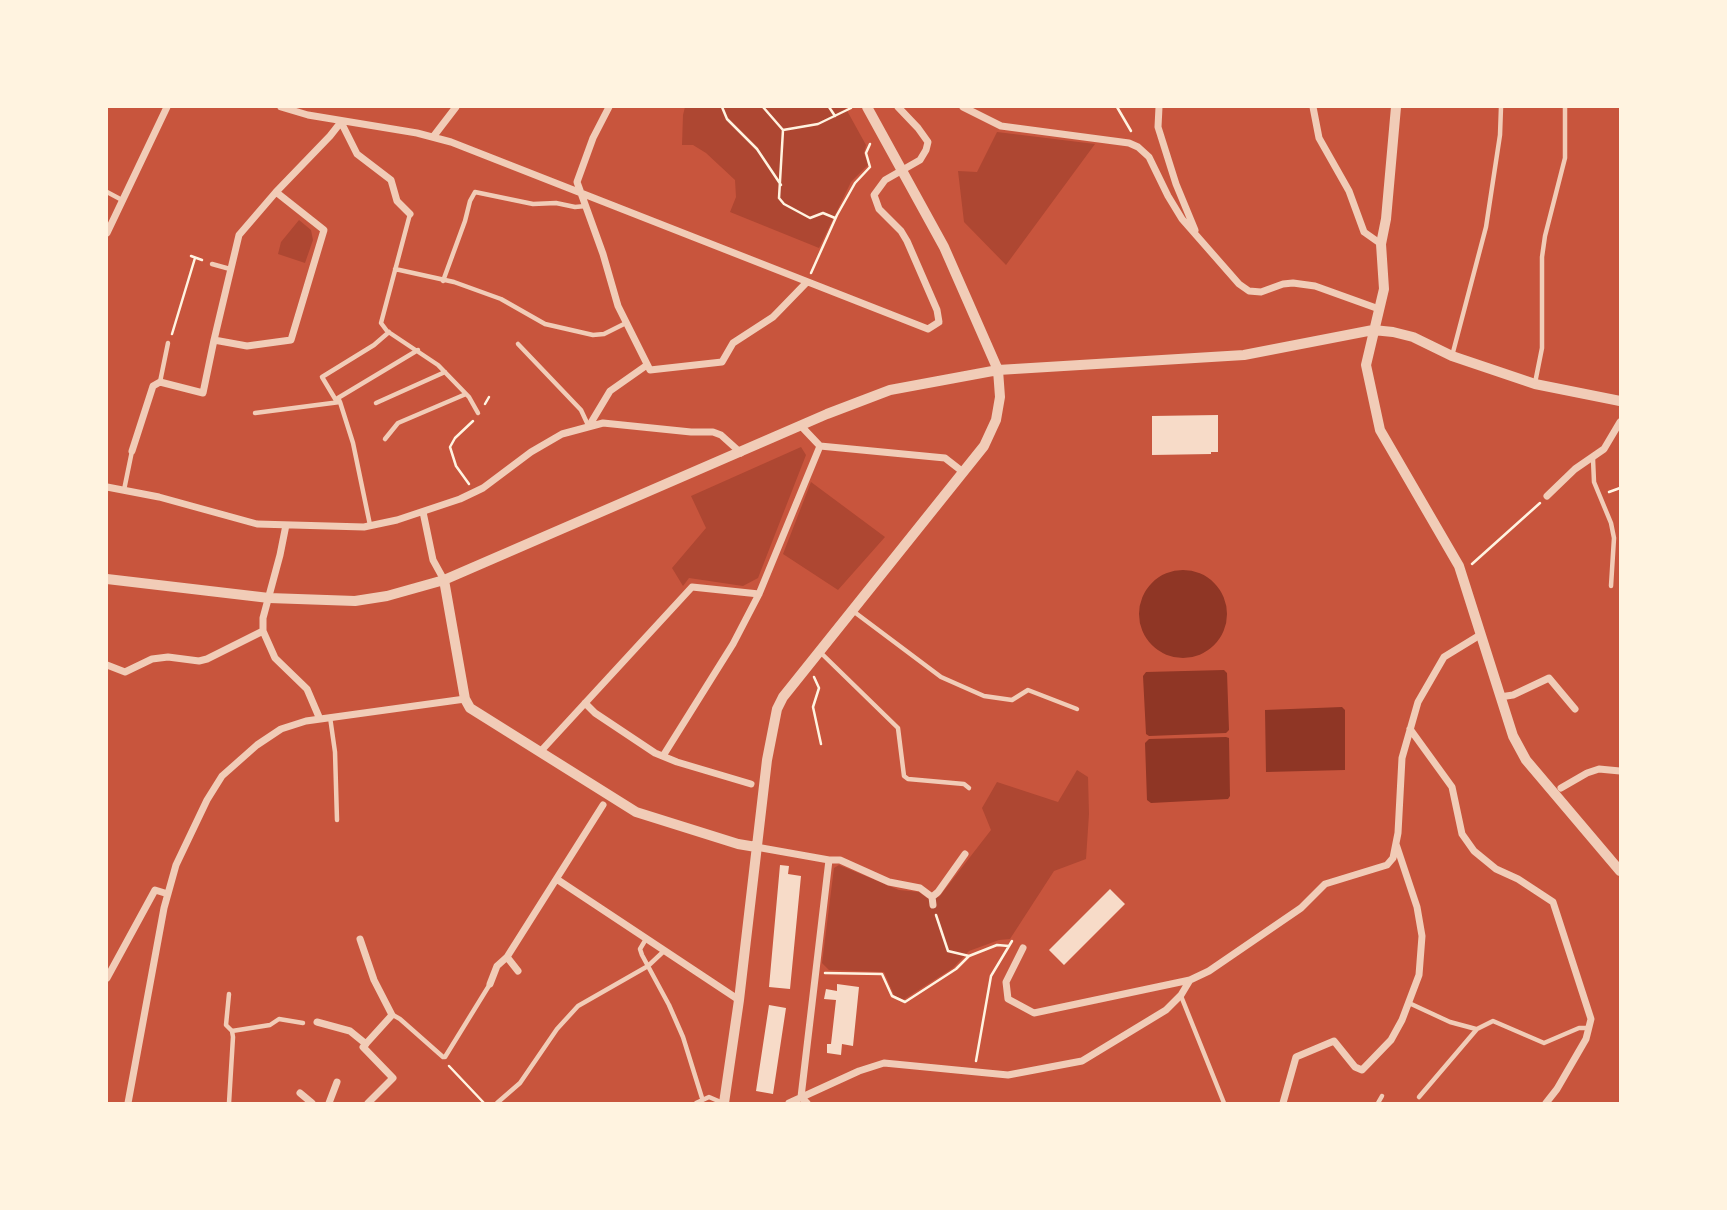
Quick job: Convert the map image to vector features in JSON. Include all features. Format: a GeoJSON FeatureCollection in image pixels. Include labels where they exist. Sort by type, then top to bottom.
{"type":"FeatureCollection","features":[{"type":"Feature","properties":{"kind":"street"},"geometry":{"type":"LineString","coordinates":[[107,233],[167,107]]}},
{"type":"Feature","properties":{"kind":"street"},"geometry":{"type":"LineString","coordinates":[[281,107],[341,122],[433,137],[501,160],[928,329],[939,322],[937,310],[907,241],[876,204],[874,195],[885,180],[920,160],[928,142],[898,107]]}},
{"type":"Feature","properties":{"kind":"street"},"geometry":{"type":"LineString","coordinates":[[433,137],[456,107]]}},
{"type":"Feature","properties":{"kind":"street"},"geometry":{"type":"LineString","coordinates":[[608,107],[578,182],[618,306],[650,370],[722,362],[733,343],[774,317],[807,282]]}},
{"type":"Feature","properties":{"kind":"street"},"geometry":{"type":"LineString","coordinates":[[724,1103],[767,760],[777,709],[783,697],[984,446],[996,420],[1000,397],[998,370],[944,247],[867,107]]}},
{"type":"Feature","properties":{"kind":"street"},"geometry":{"type":"LineString","coordinates":[[963,107],[1002,126],[1129,143],[1138,147],[1149,157],[1168,196],[1198,237],[1239,284],[1249,291],[1261,292],[1283,284],[1304,285],[1379,309]]}},
{"type":"Feature","properties":{"kind":"street"},"geometry":{"type":"LineString","coordinates":[[1159,107],[1158,127],[1176,184],[1198,237]]}},
{"type":"Feature","properties":{"kind":"street"},"geometry":{"type":"LineString","coordinates":[[1313,107],[1320,138],[1349,191],[1364,232],[1381,244]]}},
{"type":"Feature","properties":{"kind":"street"},"geometry":{"type":"LineString","coordinates":[[1396,107],[1386,219],[1381,244],[1384,289],[1366,365],[1380,430],[1460,571],[1513,736],[1526,760],[1620,871]]}},
{"type":"Feature","properties":{"kind":"street"},"geometry":{"type":"LineString","coordinates":[[132,451],[152,386],[160,382],[203,393],[239,235],[341,122]]}},
{"type":"Feature","properties":{"kind":"street"},"geometry":{"type":"LineString","coordinates":[[341,122],[357,154],[391,180],[397,201],[410,215]]}},
{"type":"Feature","properties":{"kind":"street"},"geometry":{"type":"LineString","coordinates":[[214,340],[247,346],[290,340],[324,230],[276,192]]}},
{"type":"Feature","properties":{"kind":"street"},"geometry":{"type":"LineString","coordinates":[[107,579],[269,598],[355,601],[387,596],[444,580],[890,390],[998,370],[1244,355],[1373,330],[1393,331],[1413,337],[1452,356],[1535,384],[1620,401]]}},
{"type":"Feature","properties":{"kind":"street"},"geometry":{"type":"LineString","coordinates":[[589,426],[610,391],[647,365]]}},
{"type":"Feature","properties":{"kind":"street"},"geometry":{"type":"LineString","coordinates":[[1547,496],[1575,469],[1604,449],[1620,422]]}},
{"type":"Feature","properties":{"kind":"street"},"geometry":{"type":"LineString","coordinates":[[107,487],[257,524],[370,526],[423,512],[475,493],[562,434],[603,423],[713,432],[721,435],[741,453]]}},
{"type":"Feature","properties":{"kind":"street"},"geometry":{"type":"LineString","coordinates":[[801,426],[820,446],[944,458],[963,472]]}},
{"type":"Feature","properties":{"kind":"street"},"geometry":{"type":"LineString","coordinates":[[663,756],[733,644],[758,594],[820,446]]}},
{"type":"Feature","properties":{"kind":"street"},"geometry":{"type":"LineString","coordinates":[[423,512],[432,560],[444,580],[465,699],[470,708],[480,715],[636,812],[738,844],[840,860],[889,882],[920,888],[932,901],[965,855]]}},
{"type":"Feature","properties":{"kind":"street"},"geometry":{"type":"LineString","coordinates":[[286,525],[263,618],[263,631],[275,658],[307,689],[319,718]]}},
{"type":"Feature","properties":{"kind":"street"},"geometry":{"type":"LineString","coordinates":[[540,752],[692,587],[758,594]]}},
{"type":"Feature","properties":{"kind":"street"},"geometry":{"type":"LineString","coordinates":[[107,665],[125,672],[152,659],[168,657],[199,661],[263,631]]}},
{"type":"Feature","properties":{"kind":"street"},"geometry":{"type":"LineString","coordinates":[[1023,948],[1006,982],[1008,999],[1034,1013],[1190,980],[1209,971],[1301,908],[1325,884],[1387,865],[1396,844],[1402,758],[1418,702],[1444,657],[1480,635]]}},
{"type":"Feature","properties":{"kind":"street"},"geometry":{"type":"LineString","coordinates":[[1500,697],[1513,695],[1549,678],[1575,709]]}},
{"type":"Feature","properties":{"kind":"street"},"geometry":{"type":"LineString","coordinates":[[128,1103],[168,894],[176,865],[207,800],[222,776],[257,745],[281,729],[329,716],[465,699]]}},
{"type":"Feature","properties":{"kind":"street"},"geometry":{"type":"LineString","coordinates":[[585,703],[595,713],[663,756],[751,784]]}},
{"type":"Feature","properties":{"kind":"street"},"geometry":{"type":"LineString","coordinates":[[1410,729],[1452,787],[1462,834],[1475,851],[1496,869],[1518,879],[1553,902],[1591,1019],[1586,1039],[1546,1103]]}},
{"type":"Feature","properties":{"kind":"street"},"geometry":{"type":"LineString","coordinates":[[1561,788],[1599,769],[1620,771]]}},
{"type":"Feature","properties":{"kind":"street"},"geometry":{"type":"LineString","coordinates":[[490,984],[497,965],[507,957],[603,805]]}},
{"type":"Feature","properties":{"kind":"street"},"geometry":{"type":"LineString","coordinates":[[1283,1103],[1296,1057],[1334,1041],[1354,1067],[1362,1070],[1391,1040],[1409,1003],[1419,975],[1422,936],[1417,907],[1396,844]]}},
{"type":"Feature","properties":{"kind":"street"},"geometry":{"type":"LineString","coordinates":[[804,1100],[829,860]]}},
{"type":"Feature","properties":{"kind":"street"},"geometry":{"type":"LineString","coordinates":[[558,880],[739,1000]]}},
{"type":"Feature","properties":{"kind":"street"},"geometry":{"type":"LineString","coordinates":[[107,978],[155,891],[168,894]]}},
{"type":"Feature","properties":{"kind":"street"},"geometry":{"type":"LineString","coordinates":[[360,939],[374,980],[392,1015],[363,1047],[393,1078],[368,1103]]}},
{"type":"Feature","properties":{"kind":"street"},"geometry":{"type":"LineString","coordinates":[[507,957],[518,971]]}},
{"type":"Feature","properties":{"kind":"street"},"geometry":{"type":"LineString","coordinates":[[789,1103],[804,1100],[859,1071],[884,1063],[1008,1075],[1082,1061],[1152,1021],[1181,995],[1190,980]]}},
{"type":"Feature","properties":{"kind":"street"},"geometry":{"type":"LineString","coordinates":[[317,1022],[350,1031],[366,1044]]}},
{"type":"Feature","properties":{"kind":"street"},"geometry":{"type":"LineString","coordinates":[[329,1103],[337,1082]]}},
{"type":"Feature","properties":{"kind":"street"},"geometry":{"type":"LineString","coordinates":[[300,1093],[312,1103]]}},
{"type":"Feature","properties":{"kind":"lane"},"geometry":{"type":"LineString","coordinates":[[1452,356],[1486,227],[1502,107]]}},
{"type":"Feature","properties":{"kind":"lane"},"geometry":{"type":"LineString","coordinates":[[1535,384],[1542,348],[1542,257],[1565,158],[1565,107]]}},
{"type":"Feature","properties":{"kind":"lane"},"geometry":{"type":"LineString","coordinates":[[107,192],[122,200]]}},
{"type":"Feature","properties":{"kind":"lane"},"geometry":{"type":"LineString","coordinates":[[443,281],[475,192],[533,204],[586,206]]}},
{"type":"Feature","properties":{"kind":"lane"},"geometry":{"type":"LineString","coordinates":[[410,215],[381,323],[389,332],[418,350],[445,372],[466,394],[478,413]]}},
{"type":"Feature","properties":{"kind":"lane"},"geometry":{"type":"LineString","coordinates":[[212,264],[230,269]]}},
{"type":"Feature","properties":{"kind":"lane"},"geometry":{"type":"LineString","coordinates":[[395,269],[454,282],[501,299],[545,324],[581,333],[604,334],[626,323]]}},
{"type":"Feature","properties":{"kind":"lane"},"geometry":{"type":"LineString","coordinates":[[370,526],[353,443],[338,402],[323,377],[374,345],[389,332]]}},
{"type":"Feature","properties":{"kind":"lane"},"geometry":{"type":"LineString","coordinates":[[160,382],[168,343]]}},
{"type":"Feature","properties":{"kind":"lane"},"geometry":{"type":"LineString","coordinates":[[518,344],[580,410],[589,426]]}},
{"type":"Feature","properties":{"kind":"lane"},"geometry":{"type":"LineString","coordinates":[[338,402],[338,398],[418,350]]}},
{"type":"Feature","properties":{"kind":"lane"},"geometry":{"type":"LineString","coordinates":[[376,403],[445,372]]}},
{"type":"Feature","properties":{"kind":"lane"},"geometry":{"type":"LineString","coordinates":[[385,439],[398,423],[466,394]]}},
{"type":"Feature","properties":{"kind":"lane"},"geometry":{"type":"LineString","coordinates":[[255,413],[338,402]]}},
{"type":"Feature","properties":{"kind":"lane"},"geometry":{"type":"LineString","coordinates":[[124,490],[132,451]]}},
{"type":"Feature","properties":{"kind":"lane"},"geometry":{"type":"LineString","coordinates":[[1593,458],[1594,482],[1611,523],[1614,538],[1611,586]]}},
{"type":"Feature","properties":{"kind":"lane"},"geometry":{"type":"LineString","coordinates":[[852,611],[942,677],[984,696],[1012,701],[1028,690],[1077,709]]}},
{"type":"Feature","properties":{"kind":"lane"},"geometry":{"type":"LineString","coordinates":[[819,652],[898,728],[904,776],[908,779],[964,784],[969,788]]}},
{"type":"Feature","properties":{"kind":"lane"},"geometry":{"type":"LineString","coordinates":[[329,716],[335,752],[337,820]]}},
{"type":"Feature","properties":{"kind":"lane"},"geometry":{"type":"LineString","coordinates":[[646,938],[640,949],[683,1037],[702,1098]]}},
{"type":"Feature","properties":{"kind":"lane"},"geometry":{"type":"LineString","coordinates":[[497,1103],[520,1083],[557,1029],[578,1006],[648,965],[664,950]]}},
{"type":"Feature","properties":{"kind":"lane"},"geometry":{"type":"LineString","coordinates":[[392,1015],[400,1018],[445,1057],[490,984]]}},
{"type":"Feature","properties":{"kind":"lane"},"geometry":{"type":"LineString","coordinates":[[229,994],[226,1025],[232,1031],[229,1103]]}},
{"type":"Feature","properties":{"kind":"lane"},"geometry":{"type":"LineString","coordinates":[[1181,995],[1224,1103]]}},
{"type":"Feature","properties":{"kind":"lane"},"geometry":{"type":"LineString","coordinates":[[1409,1003],[1450,1022],[1477,1029]]}},
{"type":"Feature","properties":{"kind":"lane"},"geometry":{"type":"LineString","coordinates":[[232,1031],[270,1025],[279,1019],[303,1023]]}},
{"type":"Feature","properties":{"kind":"lane"},"geometry":{"type":"LineString","coordinates":[[1419,1097],[1477,1029],[1493,1021],[1544,1043],[1579,1028],[1589,1028]]}},
{"type":"Feature","properties":{"kind":"lane"},"geometry":{"type":"LineString","coordinates":[[1378,1103],[1382,1096]]}},
{"type":"Feature","properties":{"kind":"lane"},"geometry":{"type":"LineString","coordinates":[[696,1103],[709,1097],[724,1103]]}},
{"type":"Feature","properties":{"kind":"path"},"geometry":{"type":"LineString","coordinates":[[722,107],[727,119],[757,149],[781,185]]}},
{"type":"Feature","properties":{"kind":"path"},"geometry":{"type":"LineString","coordinates":[[763,107],[783,130],[779,198],[784,204],[810,218],[823,213],[835,218]]}},
{"type":"Feature","properties":{"kind":"path"},"geometry":{"type":"LineString","coordinates":[[829,107],[835,116]]}},
{"type":"Feature","properties":{"kind":"path"},"geometry":{"type":"LineString","coordinates":[[1117,107],[1138,147]]}},
{"type":"Feature","properties":{"kind":"path"},"geometry":{"type":"LineString","coordinates":[[783,130],[818,124],[851,108]]}},
{"type":"Feature","properties":{"kind":"path"},"geometry":{"type":"LineString","coordinates":[[807,282],[835,218],[855,183],[870,167],[866,153],[870,144]]}},
{"type":"Feature","properties":{"kind":"path"},"geometry":{"type":"LineString","coordinates":[[168,343],[193,257],[212,264]]}},
{"type":"Feature","properties":{"kind":"path"},"geometry":{"type":"LineString","coordinates":[[475,493],[456,466],[450,447],[489,397]]}},
{"type":"Feature","properties":{"kind":"path"},"geometry":{"type":"LineString","coordinates":[[1600,496],[1620,488]]}},
{"type":"Feature","properties":{"kind":"path"},"geometry":{"type":"LineString","coordinates":[[1460,571],[1475,562],[1547,496]]}},
{"type":"Feature","properties":{"kind":"path"},"geometry":{"type":"LineString","coordinates":[[814,677],[819,688],[813,707],[821,744]]}},
{"type":"Feature","properties":{"kind":"path"},"geometry":{"type":"LineString","coordinates":[[932,901],[948,951],[969,956]]}},
{"type":"Feature","properties":{"kind":"path"},"geometry":{"type":"LineString","coordinates":[[974,1072],[992,976],[1012,941]]}},
{"type":"Feature","properties":{"kind":"path"},"geometry":{"type":"LineString","coordinates":[[816,971],[828,974],[882,974],[892,996],[905,1002],[945,976],[969,956],[997,945],[1009,946]]}},
{"type":"Feature","properties":{"kind":"path"},"geometry":{"type":"LineString","coordinates":[[443,1057],[484,1103]]}},
{"type":"Feature","properties":{"kind":"shaded area"},"geometry":{"type":"Polygon","coordinates":[[[685,107],[845,107],[866,145],[864,153],[868,165],[851,182],[819,248],[730,212],[736,197],[735,180],[706,153],[693,145],[682,145],[685,107]]]}},
{"type":"Feature","properties":{"kind":"shaded area"},"geometry":{"type":"Polygon","coordinates":[[[997,132],[1095,144],[1006,265],[964,222],[958,171],[977,172],[997,132]]]}},
{"type":"Feature","properties":{"kind":"shaded area"},"geometry":{"type":"Polygon","coordinates":[[[299,220],[311,230],[313,240],[305,263],[278,254],[281,242],[299,220]]]}},
{"type":"Feature","properties":{"kind":"shaded area"},"geometry":{"type":"Polygon","coordinates":[[[801,447],[806,455],[758,578],[743,586],[689,578],[683,586],[672,568],[706,528],[691,496],[801,447]]]}},
{"type":"Feature","properties":{"kind":"shaded area"},"geometry":{"type":"Polygon","coordinates":[[[811,482],[885,537],[838,590],[783,554],[811,482]]]}},
{"type":"Feature","properties":{"kind":"shaded area"},"geometry":{"type":"Polygon","coordinates":[[[1183,570],[1200,573],[1214,583],[1224,597],[1227,614],[1224,631],[1214,645],[1200,655],[1183,658],[1166,655],[1152,645],[1142,631],[1139,614],[1142,597],[1152,583],[1166,573],[1183,570]]]}},
{"type":"Feature","properties":{"kind":"shaded area"},"geometry":{"type":"Polygon","coordinates":[[[1224,670],[1227,673],[1229,730],[1226,733],[1146,734],[1143,676],[1146,672],[1224,670]]]}},
{"type":"Feature","properties":{"kind":"shaded area"},"geometry":{"type":"Polygon","coordinates":[[[1342,707],[1345,710],[1345,770],[1266,772],[1265,710],[1342,707]]]}},
{"type":"Feature","properties":{"kind":"shaded area"},"geometry":{"type":"Polygon","coordinates":[[[1229,738],[1228,799],[1151,803],[1147,800],[1145,743],[1149,739],[1229,738]]]}},
{"type":"Feature","properties":{"kind":"shaded area"},"geometry":{"type":"Polygon","coordinates":[[[1077,770],[1088,777],[1086,859],[1054,871],[1010,939],[999,940],[969,951],[953,968],[903,1000],[894,995],[884,972],[829,970],[822,963],[834,868],[839,865],[899,890],[919,892],[927,898],[939,897],[991,830],[982,808],[997,782],[1058,802],[1077,770]]]}},
{"type":"Feature","properties":{"kind":"building"},"geometry":{"type":"Polygon","coordinates":[[[1218,415],[1218,452],[1152,455],[1152,416],[1218,415]]]}},
{"type":"Feature","properties":{"kind":"building"},"geometry":{"type":"Polygon","coordinates":[[[780,865],[789,866],[788,874],[801,876],[790,989],[769,987],[780,865]]]}},
{"type":"Feature","properties":{"kind":"building"},"geometry":{"type":"Polygon","coordinates":[[[1110,889],[1125,904],[1064,965],[1049,950],[1110,889]]]}},
{"type":"Feature","properties":{"kind":"building"},"geometry":{"type":"Polygon","coordinates":[[[837,984],[859,987],[853,1046],[842,1044],[841,1055],[827,1053],[827,1044],[831,1044],[836,1000],[824,999],[826,989],[837,991],[837,984]]]}},
{"type":"Feature","properties":{"kind":"building"},"geometry":{"type":"Polygon","coordinates":[[[769,1005],[786,1008],[773,1094],[756,1091],[769,1005]]]}}]}
